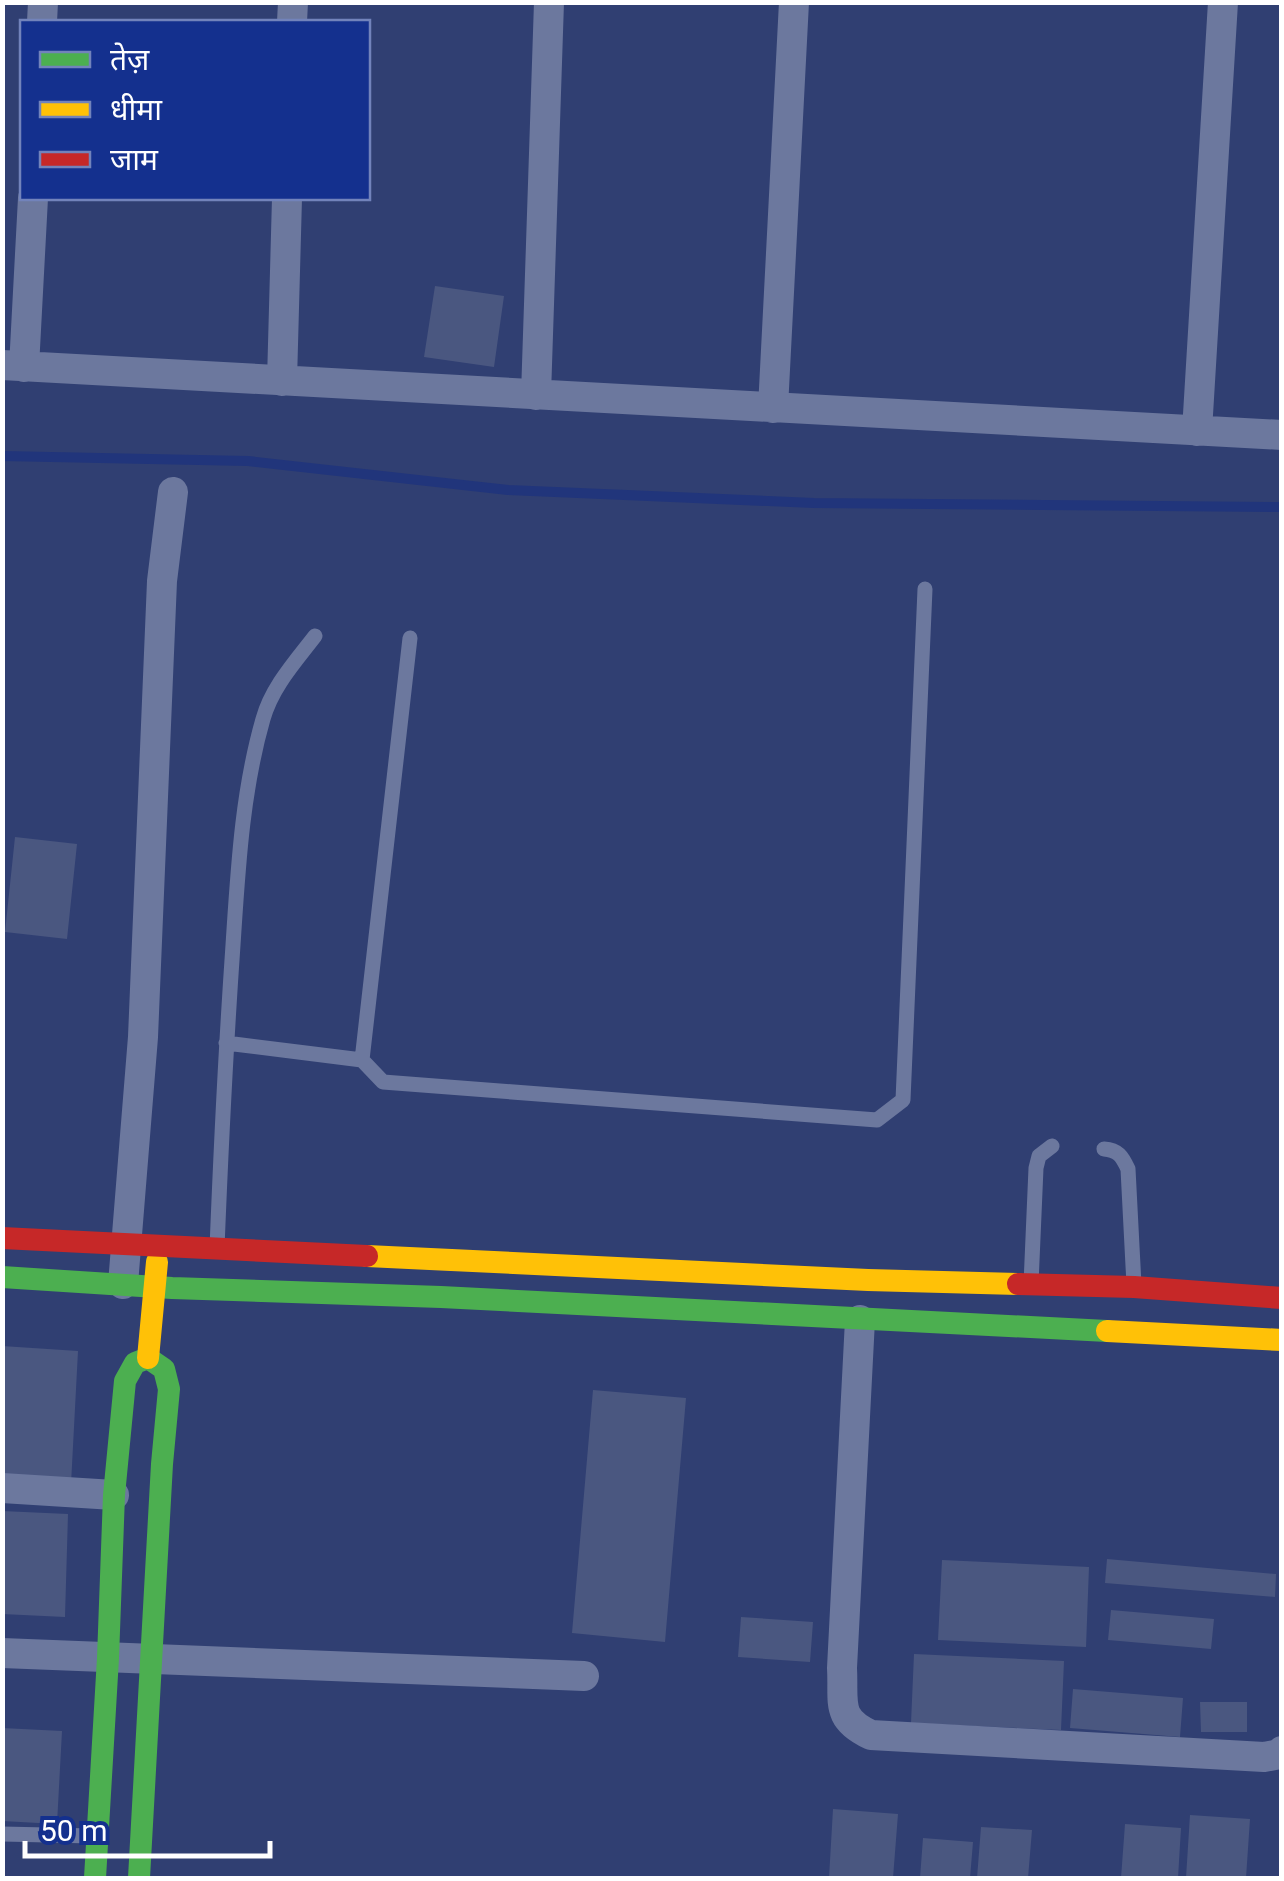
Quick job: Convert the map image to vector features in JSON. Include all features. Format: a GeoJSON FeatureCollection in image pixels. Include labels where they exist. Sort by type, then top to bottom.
{"type":"FeatureCollection","features":[{"type":"Feature","properties":{"kind":"street"},"geometry":{"type":"LineString","coordinates":[[536,395],[548,2]]}},
{"type":"Feature","properties":{"kind":"street"},"geometry":{"type":"LineString","coordinates":[[774,408],[794,2]]}},
{"type":"Feature","properties":{"kind":"street"},"geometry":{"type":"LineString","coordinates":[[1197,430],[1223,2]]}},
{"type":"Feature","properties":{"kind":"street"},"geometry":{"type":"LineString","coordinates":[[32,200],[13,366],[1282,435]]}},
{"type":"Feature","properties":{"kind":"street"},"geometry":{"type":"LineString","coordinates":[[282,381],[287,200]]}},
{"type":"Feature","properties":{"kind":"street"},"geometry":{"type":"LineString","coordinates":[[123,1284],[143,1038],[162,582],[173,492]]}},
{"type":"Feature","properties":{"kind":"street"},"geometry":{"type":"LineString","coordinates":[[2,1238],[848,1279],[1134,1287],[1282,1298]]}},
{"type":"Feature","properties":{"kind":"street"},"geometry":{"type":"LineString","coordinates":[[148,1358],[158,1247]]}},
{"type":"Feature","properties":{"kind":"street"},"geometry":{"type":"LineString","coordinates":[[2,1278],[1282,1340]]}},
{"type":"Feature","properties":{"kind":"street"},"geometry":{"type":"LineString","coordinates":[[860,1320],[842,1668],[845,1714],[851,1726],[871,1735],[1264,1757],[1282,1751]]}},
{"type":"Feature","properties":{"kind":"street"},"geometry":{"type":"LineString","coordinates":[[95,1878],[114,1495],[125,1381],[136,1364],[148,1358]]}},
{"type":"Feature","properties":{"kind":"street"},"geometry":{"type":"LineString","coordinates":[[139,1878],[169,1389],[164,1369],[148,1358]]}},
{"type":"Feature","properties":{"kind":"street"},"geometry":{"type":"LineString","coordinates":[[2,1488],[114,1495]]}},
{"type":"Feature","properties":{"kind":"street"},"geometry":{"type":"LineString","coordinates":[[2,1653],[584,1676]]}},
{"type":"Feature","properties":{"kind":"lane"},"geometry":{"type":"LineString","coordinates":[[226,1043],[362,1060],[383,1082],[876,1120],[904,1100],[925,590]]}},
{"type":"Feature","properties":{"kind":"lane"},"geometry":{"type":"LineString","coordinates":[[217,1288],[222,1103],[240,844],[249,782],[264,717],[278,686],[315,636]]}},
{"type":"Feature","properties":{"kind":"lane"},"geometry":{"type":"LineString","coordinates":[[362,1060],[410,638]]}},
{"type":"Feature","properties":{"kind":"lane"},"geometry":{"type":"LineString","coordinates":[[1031,1284],[1036,1168],[1039,1156],[1052,1146]]}},
{"type":"Feature","properties":{"kind":"lane"},"geometry":{"type":"LineString","coordinates":[[1104,1149],[1123,1157],[1128,1169],[1134,1287]]}},
{"type":"Feature","properties":{"kind":"lane"},"geometry":{"type":"LineString","coordinates":[[2,1834],[96,1836]]}},
{"type":"Feature","properties":{"kind":"building"},"geometry":{"type":"Polygon","coordinates":[[[435,286],[504,296],[494,367],[424,357],[435,286]]]}},
{"type":"Feature","properties":{"kind":"building"},"geometry":{"type":"Polygon","coordinates":[[[15,837],[77,844],[67,939],[5,932],[15,837]]]}},
{"type":"Feature","properties":{"kind":"building"},"geometry":{"type":"Polygon","coordinates":[[[2,1346],[78,1351],[71,1484],[2,1480],[2,1346]]]}},
{"type":"Feature","properties":{"kind":"building"},"geometry":{"type":"Polygon","coordinates":[[[593,1390],[686,1398],[665,1642],[572,1633],[593,1390]]]}},
{"type":"Feature","properties":{"kind":"building"},"geometry":{"type":"Polygon","coordinates":[[[2,1511],[68,1514],[65,1617],[2,1614],[2,1511]]]}},
{"type":"Feature","properties":{"kind":"building"},"geometry":{"type":"Polygon","coordinates":[[[1107,1559],[1276,1574],[1275,1597],[1105,1583],[1107,1559]]]}},
{"type":"Feature","properties":{"kind":"building"},"geometry":{"type":"Polygon","coordinates":[[[942,1560],[1089,1567],[1086,1647],[938,1640],[942,1560]]]}},
{"type":"Feature","properties":{"kind":"building"},"geometry":{"type":"Polygon","coordinates":[[[1111,1610],[1214,1619],[1211,1649],[1108,1640],[1111,1610]]]}},
{"type":"Feature","properties":{"kind":"building"},"geometry":{"type":"Polygon","coordinates":[[[741,1617],[813,1622],[810,1662],[738,1657],[741,1617]]]}},
{"type":"Feature","properties":{"kind":"building"},"geometry":{"type":"Polygon","coordinates":[[[914,1654],[1064,1661],[1061,1730],[911,1723],[914,1654]]]}},
{"type":"Feature","properties":{"kind":"building"},"geometry":{"type":"Polygon","coordinates":[[[1073,1689],[1183,1698],[1180,1737],[1070,1728],[1073,1689]]]}},
{"type":"Feature","properties":{"kind":"building"},"geometry":{"type":"Polygon","coordinates":[[[1200,1702],[1247,1702],[1247,1732],[1201,1732],[1200,1702]]]}},
{"type":"Feature","properties":{"kind":"building"},"geometry":{"type":"Polygon","coordinates":[[[2,1728],[62,1731],[57,1824],[2,1821],[2,1728]]]}},
{"type":"Feature","properties":{"kind":"building"},"geometry":{"type":"Polygon","coordinates":[[[833,1809],[898,1814],[893,1878],[829,1878],[833,1809]]]}},
{"type":"Feature","properties":{"kind":"building"},"geometry":{"type":"Polygon","coordinates":[[[1190,1815],[1250,1819],[1246,1878],[1186,1878],[1190,1815]]]}},
{"type":"Feature","properties":{"kind":"building"},"geometry":{"type":"Polygon","coordinates":[[[1125,1824],[1181,1828],[1178,1878],[1121,1878],[1125,1824]]]}},
{"type":"Feature","properties":{"kind":"building"},"geometry":{"type":"Polygon","coordinates":[[[981,1827],[1032,1830],[1028,1878],[977,1878],[981,1827]]]}},
{"type":"Feature","properties":{"kind":"building"},"geometry":{"type":"Polygon","coordinates":[[[923,1838],[973,1842],[970,1878],[920,1878],[923,1838]]]}},
{"type":"Feature","properties":{"kind":"waterway"},"geometry":{"type":"LineString","coordinates":[[2,456],[248,461],[508,490],[814,503],[1282,507]]}},
{"type":"Feature","properties":{"kind":"traffic: fast"},"geometry":{"type":"LineString","coordinates":[[2,1277],[1107,1331]]}},
{"type":"Feature","properties":{"kind":"traffic: fast"},"geometry":{"type":"LineString","coordinates":[[95,1878],[114,1495],[125,1381],[135,1363],[148,1358]]}},
{"type":"Feature","properties":{"kind":"traffic: fast"},"geometry":{"type":"LineString","coordinates":[[139,1878],[169,1389],[164,1369],[148,1358]]}},
{"type":"Feature","properties":{"kind":"traffic: slow"},"geometry":{"type":"LineString","coordinates":[[367,1256],[1018,1284]]}},
{"type":"Feature","properties":{"kind":"traffic: slow"},"geometry":{"type":"LineString","coordinates":[[148,1358],[157,1262]]}},
{"type":"Feature","properties":{"kind":"traffic: slow"},"geometry":{"type":"LineString","coordinates":[[1107,1331],[1282,1340]]}},
{"type":"Feature","properties":{"kind":"traffic: jam"},"geometry":{"type":"LineString","coordinates":[[2,1238],[367,1256]]}},
{"type":"Feature","properties":{"kind":"traffic: jam"},"geometry":{"type":"LineString","coordinates":[[1018,1284],[1134,1287],[1282,1298]]}}]}
